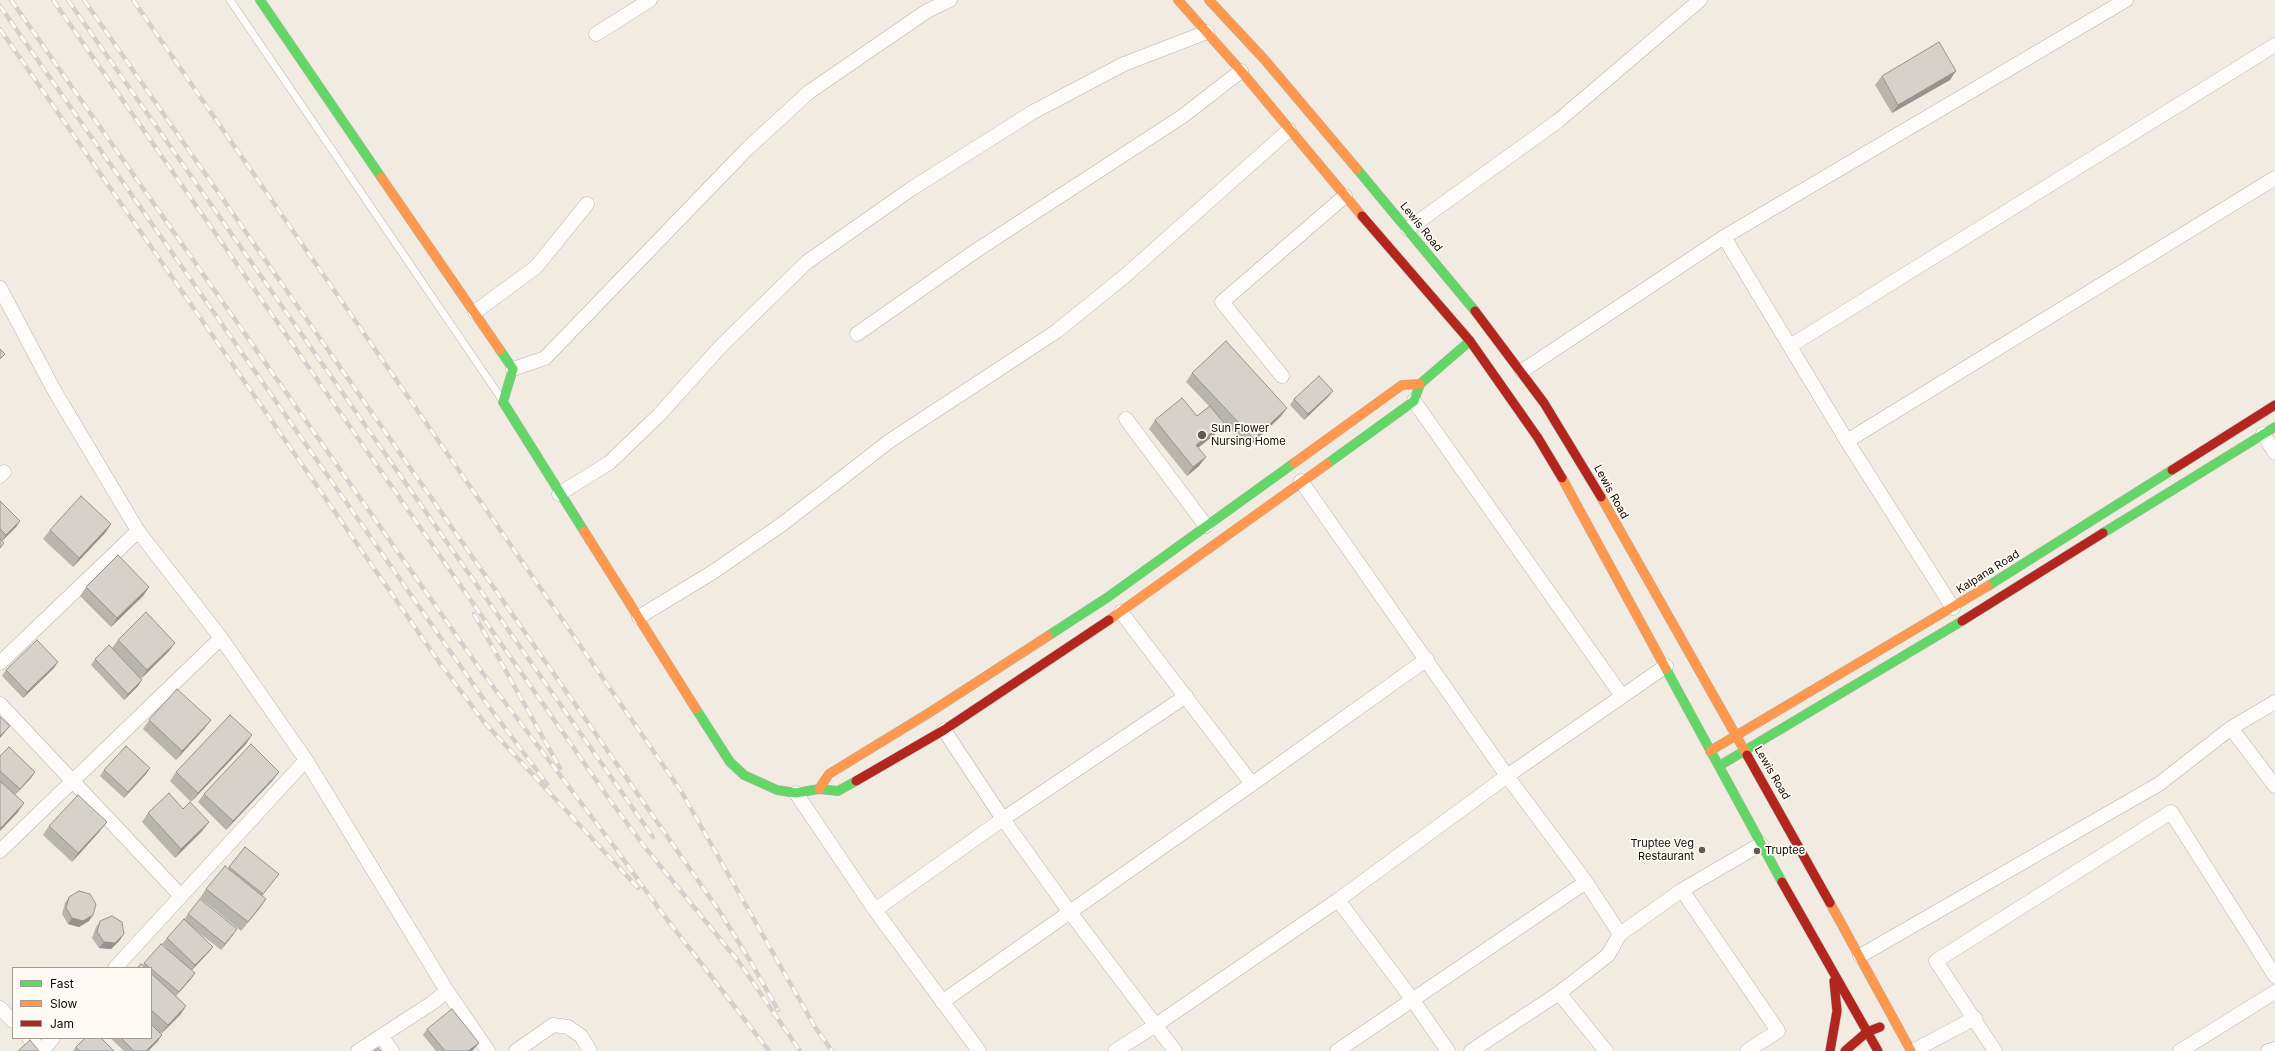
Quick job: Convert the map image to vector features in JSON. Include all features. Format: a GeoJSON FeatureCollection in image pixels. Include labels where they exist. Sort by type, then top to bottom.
{"type":"FeatureCollection","features":[{"type":"Feature","properties":{"kind":"street"},"geometry":{"type":"LineString","coordinates":[[260,0],[513,369]]}},
{"type":"Feature","properties":{"kind":"street"},"geometry":{"type":"LineString","coordinates":[[596,34],[650,0]]}},
{"type":"Feature","properties":{"kind":"street"},"geometry":{"type":"LineString","coordinates":[[513,369],[545,358],[748,148],[809,92],[927,11],[950,0]]}},
{"type":"Feature","properties":{"kind":"street"},"geometry":{"type":"LineString","coordinates":[[1178,0],[1241,71],[1289,130],[1470,341],[1538,438],[1577,502],[1666,666],[1710,751],[1878,1051]]}},
{"type":"Feature","properties":{"kind":"street","name":"Lewis Road"},"geometry":{"type":"LineString","coordinates":[[1209,0],[1264,59],[1408,229],[1522,371],[1589,476],[1652,590],[1737,736],[1912,1051]]}},
{"type":"Feature","properties":{"kind":"street"},"geometry":{"type":"LineString","coordinates":[[1522,371],[1724,237],[2126,0]]}},
{"type":"Feature","properties":{"kind":"street"},"geometry":{"type":"LineString","coordinates":[[1408,229],[1558,121],[1693,2]]}},
{"type":"Feature","properties":{"kind":"street"},"geometry":{"type":"LineString","coordinates":[[560,494],[609,463],[648,426],[722,345],[807,262],[911,189],[1033,112],[1124,64],[1207,32]]}},
{"type":"Feature","properties":{"kind":"street"},"geometry":{"type":"LineString","coordinates":[[1790,346],[2275,45]]}},
{"type":"Feature","properties":{"kind":"street"},"geometry":{"type":"LineString","coordinates":[[857,334],[977,250],[1184,116],[1241,71]]}},
{"type":"Feature","properties":{"kind":"street"},"geometry":{"type":"LineString","coordinates":[[639,617],[781,525],[891,440],[1057,331],[1126,275],[1289,130]]}},
{"type":"Feature","properties":{"kind":"street"},"geometry":{"type":"LineString","coordinates":[[1847,442],[2275,178]]}},
{"type":"Feature","properties":{"kind":"street"},"geometry":{"type":"LineString","coordinates":[[1282,376],[1222,302],[1345,196]]}},
{"type":"Feature","properties":{"kind":"street"},"geometry":{"type":"LineString","coordinates":[[475,312],[536,267],[588,204]]}},
{"type":"Feature","properties":{"kind":"street"},"geometry":{"type":"LineString","coordinates":[[1724,237],[1847,442],[1953,608]]}},
{"type":"Feature","properties":{"kind":"street"},"geometry":{"type":"LineString","coordinates":[[1,293],[54,390],[138,531],[221,638],[306,760],[447,991],[488,1051]]}},
{"type":"Feature","properties":{"kind":"street"},"geometry":{"type":"LineString","coordinates":[[513,369],[503,402],[730,762],[744,776],[761,785],[796,793],[819,789],[838,792],[944,730],[1122,612],[1301,481],[1414,401],[1420,384],[1470,341]]}},
{"type":"Feature","properties":{"kind":"street"},"geometry":{"type":"LineString","coordinates":[[819,789],[829,774],[932,712],[1101,601],[1402,385],[1420,384]]}},
{"type":"Feature","properties":{"kind":"street"},"geometry":{"type":"LineString","coordinates":[[1414,401],[1622,696]]}},
{"type":"Feature","properties":{"kind":"street","name":"Kalpana Road"},"geometry":{"type":"LineString","coordinates":[[1710,751],[1953,608],[2275,405]]}},
{"type":"Feature","properties":{"kind":"street"},"geometry":{"type":"LineString","coordinates":[[1126,420],[1206,526]]}},
{"type":"Feature","properties":{"kind":"street"},"geometry":{"type":"LineString","coordinates":[[1719,766],[1960,622],[2269,431],[2275,453]]}},
{"type":"Feature","properties":{"kind":"street"},"geometry":{"type":"LineString","coordinates":[[1301,481],[1427,659],[1507,776],[1586,882],[1620,934]]}},
{"type":"Feature","properties":{"kind":"street"},"geometry":{"type":"LineString","coordinates":[[0,663],[138,531]]}},
{"type":"Feature","properties":{"kind":"street"},"geometry":{"type":"LineString","coordinates":[[1122,612],[1252,784]]}},
{"type":"Feature","properties":{"kind":"street"},"geometry":{"type":"LineString","coordinates":[[0,851],[74,782],[221,638]]}},
{"type":"Feature","properties":{"kind":"street"},"geometry":{"type":"LineString","coordinates":[[942,1002],[1427,659]]}},
{"type":"Feature","properties":{"kind":"street"},"geometry":{"type":"LineString","coordinates":[[1115,1051],[1156,1025],[1338,900],[1507,776],[1666,666]]}},
{"type":"Feature","properties":{"kind":"street"},"geometry":{"type":"LineString","coordinates":[[875,910],[1003,819],[1186,696]]}},
{"type":"Feature","properties":{"kind":"street"},"geometry":{"type":"LineString","coordinates":[[1860,956],[2159,784],[2231,728],[2275,702]]}},
{"type":"Feature","properties":{"kind":"street"},"geometry":{"type":"LineString","coordinates":[[0,704],[180,895]]}},
{"type":"Feature","properties":{"kind":"street"},"geometry":{"type":"LineString","coordinates":[[2231,728],[2275,786]]}},
{"type":"Feature","properties":{"kind":"street"},"geometry":{"type":"LineString","coordinates":[[944,730],[1003,819],[1069,911],[1175,1051]]}},
{"type":"Feature","properties":{"kind":"street"},"geometry":{"type":"LineString","coordinates":[[116,967],[180,895],[306,760]]}},
{"type":"Feature","properties":{"kind":"street"},"geometry":{"type":"LineString","coordinates":[[796,793],[875,910],[979,1051]]}},
{"type":"Feature","properties":{"kind":"street"},"geometry":{"type":"LineString","coordinates":[[1994,1051],[1975,1018],[1936,961],[2171,812],[2275,976]]}},
{"type":"Feature","properties":{"kind":"street"},"geometry":{"type":"LineString","coordinates":[[1471,1051],[1559,994],[1608,955],[1620,934],[1682,890],[1761,844]]}},
{"type":"Feature","properties":{"kind":"street"},"geometry":{"type":"LineString","coordinates":[[1337,1051],[1586,882]]}},
{"type":"Feature","properties":{"kind":"street"},"geometry":{"type":"LineString","coordinates":[[1682,890],[1778,1031],[1749,1051]]}},
{"type":"Feature","properties":{"kind":"street"},"geometry":{"type":"LineString","coordinates":[[1338,900],[1412,999],[1448,1051]]}},
{"type":"Feature","properties":{"kind":"street"},"geometry":{"type":"LineString","coordinates":[[1830,1051],[1837,1011],[1832,969]]}},
{"type":"Feature","properties":{"kind":"street"},"geometry":{"type":"LineString","coordinates":[[358,1051],[447,991]]}},
{"type":"Feature","properties":{"kind":"street"},"geometry":{"type":"LineString","coordinates":[[2180,1051],[2275,992]]}},
{"type":"Feature","properties":{"kind":"street"},"geometry":{"type":"LineString","coordinates":[[1559,994],[1606,1051]]}},
{"type":"Feature","properties":{"kind":"street"},"geometry":{"type":"LineString","coordinates":[[0,1008],[12,1020]]}},
{"type":"Feature","properties":{"kind":"street"},"geometry":{"type":"LineString","coordinates":[[1912,1051],[1975,1018]]}},
{"type":"Feature","properties":{"kind":"street"},"geometry":{"type":"LineString","coordinates":[[1845,1051],[1867,1032],[1896,1021]]}},
{"type":"Feature","properties":{"kind":"street"},"geometry":{"type":"LineString","coordinates":[[516,1051],[553,1025],[568,1027],[581,1036],[590,1051]]}},
{"type":"Feature","properties":{"kind":"street"},"geometry":{"type":"LineString","coordinates":[[381,1036],[392,1051]]}},
{"type":"Feature","properties":{"kind":"street"},"geometry":{"type":"LineString","coordinates":[[30,1039],[42,1051],[52,1039]]}},
{"type":"Feature","properties":{"kind":"street"},"geometry":{"type":"LineString","coordinates":[[2268,1051],[2275,1049]]}},
{"type":"Feature","properties":{"kind":"lane"},"geometry":{"type":"LineString","coordinates":[[230,0],[503,402]]}},
{"type":"Feature","properties":{"kind":"building"},"geometry":{"type":"Polygon","coordinates":[[[1939,42],[1956,71],[1898,105],[1882,76],[1939,42]]]}},
{"type":"Feature","properties":{"kind":"building"},"geometry":{"type":"Polygon","coordinates":[[[1226,341],[1287,408],[1254,439],[1192,373],[1226,341]]]}},
{"type":"Feature","properties":{"kind":"building"},"geometry":{"type":"Polygon","coordinates":[[[0,349],[5,354],[0,359],[0,349]]]}},
{"type":"Feature","properties":{"kind":"building"},"geometry":{"type":"Polygon","coordinates":[[[1319,376],[1333,391],[1308,414],[1294,399],[1319,376]]]}},
{"type":"Feature","properties":{"kind":"building"},"geometry":{"type":"Polygon","coordinates":[[[1182,398],[1197,416],[1210,406],[1224,423],[1196,445],[1206,457],[1193,467],[1155,420],[1182,398]]]}},
{"type":"Feature","properties":{"kind":"building"},"geometry":{"type":"Polygon","coordinates":[[[81,496],[111,524],[79,558],[50,530],[81,496]]]}},
{"type":"Feature","properties":{"kind":"building"},"geometry":{"type":"Polygon","coordinates":[[[0,501],[20,521],[6,535],[0,529],[0,501]]]}},
{"type":"Feature","properties":{"kind":"building"},"geometry":{"type":"Polygon","coordinates":[[[0,539],[4,543],[0,548],[0,539]]]}},
{"type":"Feature","properties":{"kind":"building"},"geometry":{"type":"Polygon","coordinates":[[[118,555],[149,587],[117,618],[86,587],[118,555]]]}},
{"type":"Feature","properties":{"kind":"building"},"geometry":{"type":"Polygon","coordinates":[[[146,612],[175,643],[147,670],[118,640],[146,612]]]}},
{"type":"Feature","properties":{"kind":"building"},"geometry":{"type":"Polygon","coordinates":[[[37,640],[58,662],[27,692],[6,670],[37,640]]]}},
{"type":"Feature","properties":{"kind":"building"},"geometry":{"type":"Polygon","coordinates":[[[109,645],[142,680],[128,694],[95,659],[109,645]]]}},
{"type":"Feature","properties":{"kind":"building"},"geometry":{"type":"Polygon","coordinates":[[[177,689],[211,720],[182,751],[149,720],[177,689]]]}},
{"type":"Feature","properties":{"kind":"building"},"geometry":{"type":"Polygon","coordinates":[[[230,715],[252,735],[198,793],[176,772],[230,715]]]}},
{"type":"Feature","properties":{"kind":"building"},"geometry":{"type":"Polygon","coordinates":[[[0,717],[10,726],[0,736],[0,717]]]}},
{"type":"Feature","properties":{"kind":"building"},"geometry":{"type":"Polygon","coordinates":[[[251,744],[279,772],[233,821],[204,794],[251,744]]]}},
{"type":"Feature","properties":{"kind":"building"},"geometry":{"type":"Polygon","coordinates":[[[126,746],[150,768],[128,792],[104,770],[126,746]]]}},
{"type":"Feature","properties":{"kind":"building"},"geometry":{"type":"Polygon","coordinates":[[[9,747],[35,772],[20,789],[0,771],[0,756],[9,747]]]}},
{"type":"Feature","properties":{"kind":"building"},"geometry":{"type":"Polygon","coordinates":[[[0,781],[24,803],[1,828],[0,827],[0,781]]]}},
{"type":"Feature","properties":{"kind":"building"},"geometry":{"type":"Polygon","coordinates":[[[169,793],[183,809],[190,802],[209,822],[181,849],[148,813],[169,793]]]}},
{"type":"Feature","properties":{"kind":"building"},"geometry":{"type":"Polygon","coordinates":[[[78,795],[107,822],[78,853],[49,826],[78,795]]]}},
{"type":"Feature","properties":{"kind":"building"},"geometry":{"type":"Polygon","coordinates":[[[245,847],[279,874],[263,894],[229,867],[245,847]]]}},
{"type":"Feature","properties":{"kind":"building"},"geometry":{"type":"Polygon","coordinates":[[[225,866],[266,899],[248,922],[206,889],[225,866]]]}},
{"type":"Feature","properties":{"kind":"building"},"geometry":{"type":"Polygon","coordinates":[[[79,891],[90,894],[96,904],[93,915],[83,921],[72,918],[66,908],[69,897],[79,891]]]}},
{"type":"Feature","properties":{"kind":"building"},"geometry":{"type":"Polygon","coordinates":[[[200,899],[237,929],[225,944],[188,914],[200,899]]]}},
{"type":"Feature","properties":{"kind":"building"},"geometry":{"type":"Polygon","coordinates":[[[112,916],[122,922],[124,934],[115,943],[104,942],[97,932],[100,921],[112,916]]]}},
{"type":"Feature","properties":{"kind":"building"},"geometry":{"type":"Polygon","coordinates":[[[184,919],[213,947],[195,965],[167,938],[184,919]]]}},
{"type":"Feature","properties":{"kind":"building"},"geometry":{"type":"Polygon","coordinates":[[[161,944],[195,973],[179,992],[152,970],[152,967],[149,967],[144,963],[161,944]]]}},
{"type":"Feature","properties":{"kind":"building"},"geometry":{"type":"Polygon","coordinates":[[[141,964],[145,967],[138,967],[141,964]]]}},
{"type":"Feature","properties":{"kind":"building"},"geometry":{"type":"Polygon","coordinates":[[[152,974],[186,1006],[168,1025],[152,1011],[152,974]]]}},
{"type":"Feature","properties":{"kind":"building"},"geometry":{"type":"Polygon","coordinates":[[[452,1009],[479,1043],[468,1051],[445,1051],[427,1029],[452,1009]]]}},
{"type":"Feature","properties":{"kind":"building"},"geometry":{"type":"Polygon","coordinates":[[[152,1025],[162,1035],[146,1051],[134,1051],[122,1039],[152,1039],[152,1025]]]}},
{"type":"Feature","properties":{"kind":"building"},"geometry":{"type":"Polygon","coordinates":[[[84,1039],[102,1039],[114,1051],[79,1051],[76,1047],[84,1039]]]}},
{"type":"Feature","properties":{"kind":"building"},"geometry":{"type":"Polygon","coordinates":[[[30,1040],[39,1051],[18,1051],[30,1040]]]}},
{"type":"Feature","properties":{"kind":"building"},"geometry":{"type":"Polygon","coordinates":[[[378,1048],[381,1051],[374,1051],[378,1048]]]}},
{"type":"Feature","properties":{"kind":"railway"},"geometry":{"type":"LineString","coordinates":[[11,0],[482,672],[616,849],[659,909],[769,1051]]}},
{"type":"Feature","properties":{"kind":"railway"},"geometry":{"type":"LineString","coordinates":[[53,0],[612,803],[644,846],[739,962],[800,1051]]}},
{"type":"Feature","properties":{"kind":"railway"},"geometry":{"type":"LineString","coordinates":[[68,0],[653,837]]}},
{"type":"Feature","properties":{"kind":"railway"},"geometry":{"type":"LineString","coordinates":[[84,0],[720,912],[778,1010]]}},
{"type":"Feature","properties":{"kind":"railway"},"geometry":{"type":"LineString","coordinates":[[133,0],[681,791],[815,1027],[832,1051]]}},
{"type":"Feature","properties":{"kind":"railway"},"geometry":{"type":"LineString","coordinates":[[0,6],[487,704],[547,784]]}},
{"type":"Feature","properties":{"kind":"railway"},"geometry":{"type":"LineString","coordinates":[[0,29],[439,662],[484,722],[638,888]]}},
{"type":"Feature","properties":{"kind":"railway"},"geometry":{"type":"LineString","coordinates":[[474,614],[560,768]]}},
{"type":"Feature","properties":{"kind":"traffic: fast"},"geometry":{"type":"LineString","coordinates":[[260,0],[381,177]]}},
{"type":"Feature","properties":{"kind":"traffic: fast"},"geometry":{"type":"LineString","coordinates":[[1357,169],[1475,311]]}},
{"type":"Feature","properties":{"kind":"traffic: fast"},"geometry":{"type":"LineString","coordinates":[[1327,464],[1414,401],[1420,384],[1470,341]]}},
{"type":"Feature","properties":{"kind":"traffic: fast"},"geometry":{"type":"LineString","coordinates":[[500,350],[513,369],[503,402],[584,531]]}},
{"type":"Feature","properties":{"kind":"traffic: fast"},"geometry":{"type":"LineString","coordinates":[[2103,533],[2275,427]]}},
{"type":"Feature","properties":{"kind":"traffic: fast"},"geometry":{"type":"LineString","coordinates":[[1048,636],[1108,597],[1294,463]]}},
{"type":"Feature","properties":{"kind":"traffic: fast"},"geometry":{"type":"LineString","coordinates":[[1988,586],[2172,470]]}},
{"type":"Feature","properties":{"kind":"traffic: fast"},"geometry":{"type":"LineString","coordinates":[[1719,766],[1962,621]]}},
{"type":"Feature","properties":{"kind":"traffic: fast"},"geometry":{"type":"LineString","coordinates":[[1666,669],[1782,882]]}},
{"type":"Feature","properties":{"kind":"traffic: fast"},"geometry":{"type":"LineString","coordinates":[[696,709],[730,762],[744,775],[777,790],[796,793],[819,789],[838,791],[856,781]]}},
{"type":"Feature","properties":{"kind":"traffic: slow"},"geometry":{"type":"LineString","coordinates":[[1178,0],[1241,71],[1362,216]]}},
{"type":"Feature","properties":{"kind":"traffic: slow"},"geometry":{"type":"LineString","coordinates":[[1209,0],[1264,59],[1357,169]]}},
{"type":"Feature","properties":{"kind":"traffic: slow"},"geometry":{"type":"LineString","coordinates":[[381,177],[500,350]]}},
{"type":"Feature","properties":{"kind":"traffic: slow"},"geometry":{"type":"LineString","coordinates":[[1294,463],[1402,385],[1420,384]]}},
{"type":"Feature","properties":{"kind":"traffic: slow"},"geometry":{"type":"LineString","coordinates":[[1109,620],[1327,464]]}},
{"type":"Feature","properties":{"kind":"traffic: slow"},"geometry":{"type":"LineString","coordinates":[[1562,478],[1666,669]]}},
{"type":"Feature","properties":{"kind":"traffic: slow"},"geometry":{"type":"LineString","coordinates":[[1601,497],[1747,755]]}},
{"type":"Feature","properties":{"kind":"traffic: slow"},"geometry":{"type":"LineString","coordinates":[[584,531],[696,709]]}},
{"type":"Feature","properties":{"kind":"traffic: slow"},"geometry":{"type":"LineString","coordinates":[[1710,751],[1988,586]]}},
{"type":"Feature","properties":{"kind":"traffic: slow"},"geometry":{"type":"LineString","coordinates":[[819,789],[829,774],[932,711],[1048,636]]}},
{"type":"Feature","properties":{"kind":"traffic: slow"},"geometry":{"type":"LineString","coordinates":[[1830,903],[1911,1051]]}},
{"type":"Feature","properties":{"kind":"traffic: jam"},"geometry":{"type":"LineString","coordinates":[[1362,216],[1470,341],[1538,438],[1562,478]]}},
{"type":"Feature","properties":{"kind":"traffic: jam"},"geometry":{"type":"LineString","coordinates":[[1475,311],[1544,403],[1601,497]]}},
{"type":"Feature","properties":{"kind":"traffic: jam"},"geometry":{"type":"LineString","coordinates":[[2172,470],[2275,405]]}},
{"type":"Feature","properties":{"kind":"traffic: jam"},"geometry":{"type":"LineString","coordinates":[[1962,621],[2103,533]]}},
{"type":"Feature","properties":{"kind":"traffic: jam"},"geometry":{"type":"LineString","coordinates":[[856,781],[944,730],[1109,620]]}},
{"type":"Feature","properties":{"kind":"traffic: jam"},"geometry":{"type":"LineString","coordinates":[[1747,755],[1830,903]]}},
{"type":"Feature","properties":{"kind":"traffic: jam"},"geometry":{"type":"LineString","coordinates":[[1782,882],[1878,1051]]}},
{"type":"Feature","properties":{"kind":"traffic: jam"},"geometry":{"type":"LineString","coordinates":[[1830,1051],[1837,1011],[1834,981]]}},
{"type":"Feature","properties":{"kind":"traffic: jam"},"geometry":{"type":"LineString","coordinates":[[1845,1051],[1867,1032],[1880,1027]]}},
{"type":"Feature","properties":{"kind":"place","name":"Sun Flower Nursing Home"},"geometry":{"type":"Point","coordinates":[1202,435]}},
{"type":"Feature","properties":{"kind":"place","name":"Truptee Veg Restaurant"},"geometry":{"type":"Point","coordinates":[1702,850]}},
{"type":"Feature","properties":{"kind":"place","name":"Truptee"},"geometry":{"type":"Point","coordinates":[1757,851]}}]}
